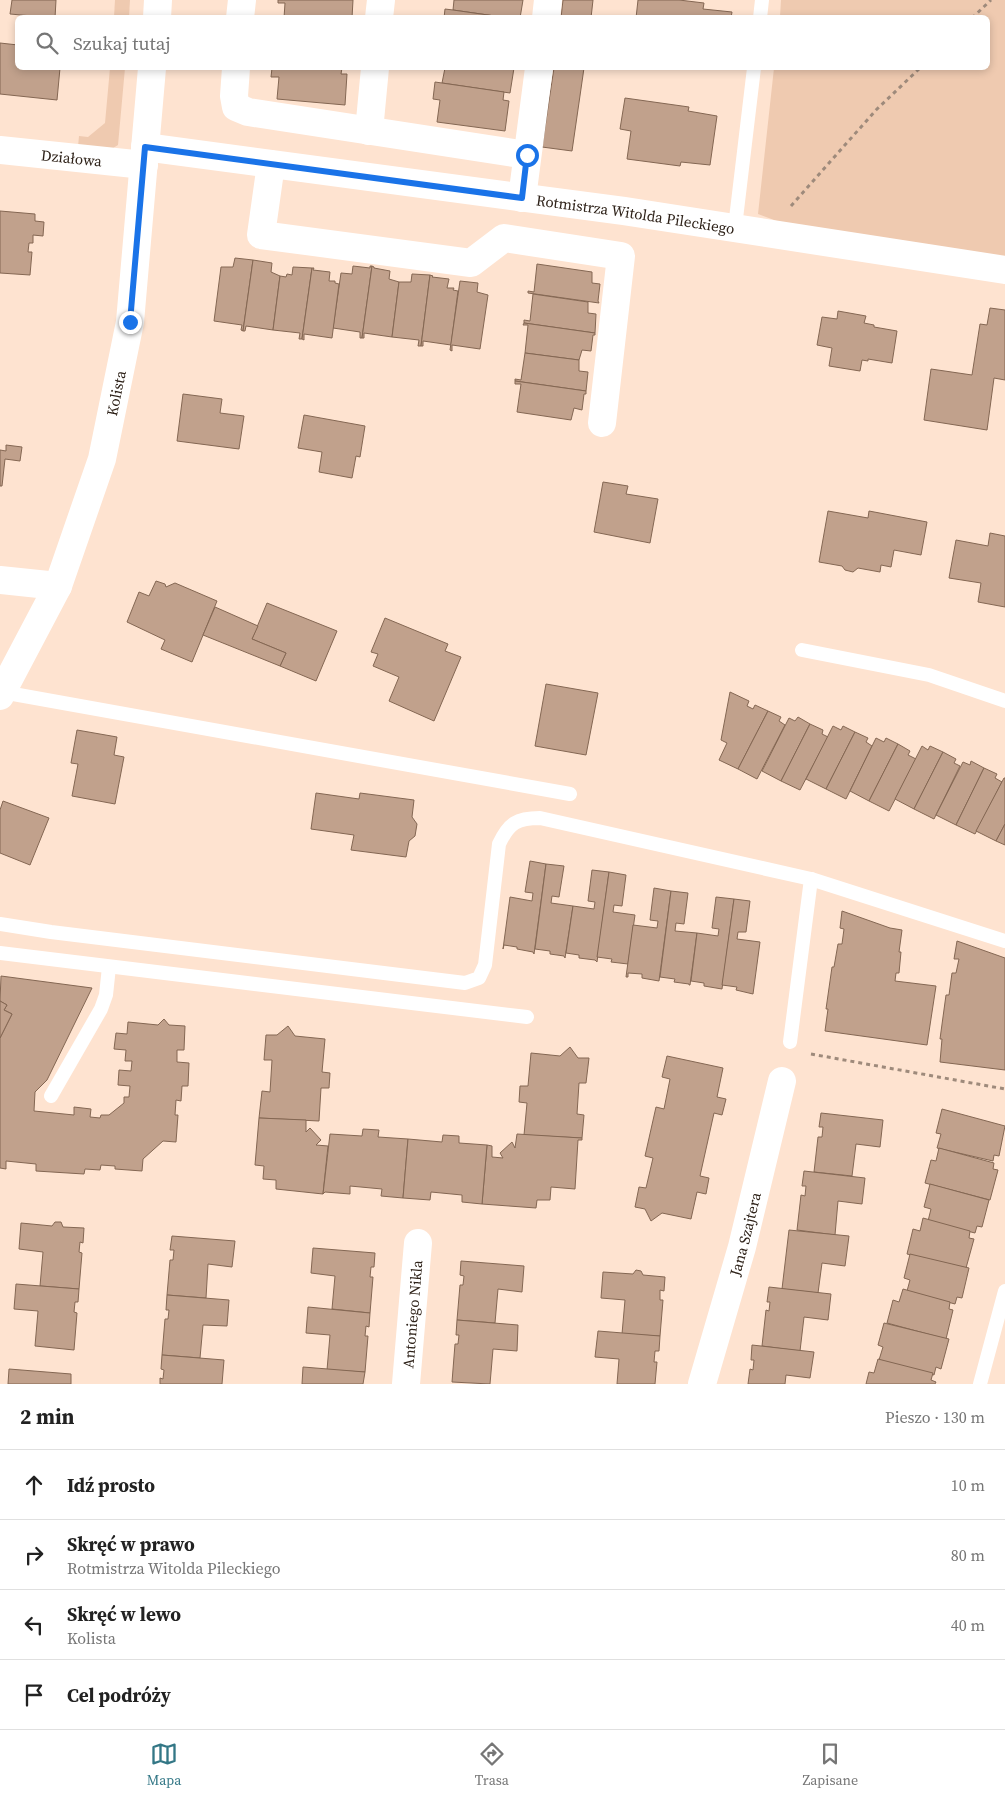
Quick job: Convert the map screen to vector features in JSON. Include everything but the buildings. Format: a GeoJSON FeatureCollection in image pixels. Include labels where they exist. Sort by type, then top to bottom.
{"type":"FeatureCollection","features":[{"type":"Feature","properties":{"kind":"street"},"geometry":{"type":"LineString","coordinates":[[157,15],[158,0]]}},
{"type":"Feature","properties":{"kind":"street"},"geometry":{"type":"LineString","coordinates":[[240,15],[242,0]]}},
{"type":"Feature","properties":{"kind":"street"},"geometry":{"type":"LineString","coordinates":[[379,15],[381,0]]}},
{"type":"Feature","properties":{"kind":"street"},"geometry":{"type":"LineString","coordinates":[[546,15],[548,0]]}},
{"type":"Feature","properties":{"kind":"street","name":"Kolista"},"geometry":{"type":"LineString","coordinates":[[1,694],[58,586],[102,459],[130,322],[152,70]]}},
{"type":"Feature","properties":{"kind":"street"},"geometry":{"type":"LineString","coordinates":[[236,70],[234,96],[236,107],[248,112],[527,155]]}},
{"type":"Feature","properties":{"kind":"street"},"geometry":{"type":"LineString","coordinates":[[369,130],[375,70]]}},
{"type":"Feature","properties":{"kind":"street"},"geometry":{"type":"LineString","coordinates":[[522,198],[539,70]]}},
{"type":"Feature","properties":{"kind":"street","name":"Działowa"},"geometry":{"type":"LineString","coordinates":[[0,150],[145,156]]}},
{"type":"Feature","properties":{"kind":"street","name":"Rotmistrza Witolda Pileckiego"},"geometry":{"type":"LineString","coordinates":[[145,156],[271,164],[735,227],[1005,270]]}},
{"type":"Feature","properties":{"kind":"street"},"geometry":{"type":"LineString","coordinates":[[271,164],[261,235],[471,263],[504,238],[620,256],[602,423]]}},
{"type":"Feature","properties":{"kind":"street"},"geometry":{"type":"LineString","coordinates":[[0,580],[58,586]]}},
{"type":"Feature","properties":{"kind":"street","name":"Jana Szajtera"},"geometry":{"type":"LineString","coordinates":[[702,1384],[742,1247],[782,1081]]}},
{"type":"Feature","properties":{"kind":"street","name":"Antoniego Nikla"},"geometry":{"type":"LineString","coordinates":[[406,1384],[418,1243]]}},
{"type":"Feature","properties":{"kind":"lane"},"geometry":{"type":"LineString","coordinates":[[760,15],[762,0]]}},
{"type":"Feature","properties":{"kind":"lane"},"geometry":{"type":"LineString","coordinates":[[735,227],[754,70]]}},
{"type":"Feature","properties":{"kind":"lane"},"geometry":{"type":"LineString","coordinates":[[802,650],[929,675],[1005,701]]}},
{"type":"Feature","properties":{"kind":"lane"},"geometry":{"type":"LineString","coordinates":[[1,694],[570,794]]}},
{"type":"Feature","properties":{"kind":"lane"},"geometry":{"type":"LineString","coordinates":[[0,924],[51,932],[465,983],[479,978],[485,965],[499,844],[505,832],[513,823],[524,818],[540,818],[811,879],[1005,940]]}},
{"type":"Feature","properties":{"kind":"lane"},"geometry":{"type":"LineString","coordinates":[[790,1042],[811,879]]}},
{"type":"Feature","properties":{"kind":"lane"},"geometry":{"type":"LineString","coordinates":[[0,953],[527,1017]]}},
{"type":"Feature","properties":{"kind":"lane"},"geometry":{"type":"LineString","coordinates":[[51,1096],[101,1009],[106,995],[109,966]]}},
{"type":"Feature","properties":{"kind":"lane"},"geometry":{"type":"LineString","coordinates":[[980,1384],[1005,1291]]}},
{"type":"Feature","properties":{"kind":"path"},"geometry":{"type":"LineString","coordinates":[[975,15],[991,0]]}},
{"type":"Feature","properties":{"kind":"path"},"geometry":{"type":"LineString","coordinates":[[768,233],[876,110],[918,70]]}},
{"type":"Feature","properties":{"kind":"path"},"geometry":{"type":"LineString","coordinates":[[790,1042],[799,1052],[1005,1089]]}},
{"type":"Feature","properties":{"kind":"shaded area"},"geometry":{"type":"Polygon","coordinates":[[[115,0],[130,0],[129,15],[114,15],[115,0]]]}},
{"type":"Feature","properties":{"kind":"shaded area"},"geometry":{"type":"Polygon","coordinates":[[[781,0],[1005,0],[1005,262],[793,227],[758,214],[774,70],[990,70],[990,15],[780,15],[781,0]]]}},
{"type":"Feature","properties":{"kind":"shaded area"},"geometry":{"type":"Polygon","coordinates":[[[110,70],[125,70],[118,145],[110,150],[78,147],[79,136],[88,137],[105,123],[110,70]]]}},
{"type":"Feature","properties":{"kind":"route"},"geometry":{"type":"LineString","coordinates":[[130,322],[145,147],[522,198],[527,155]]}}]}
